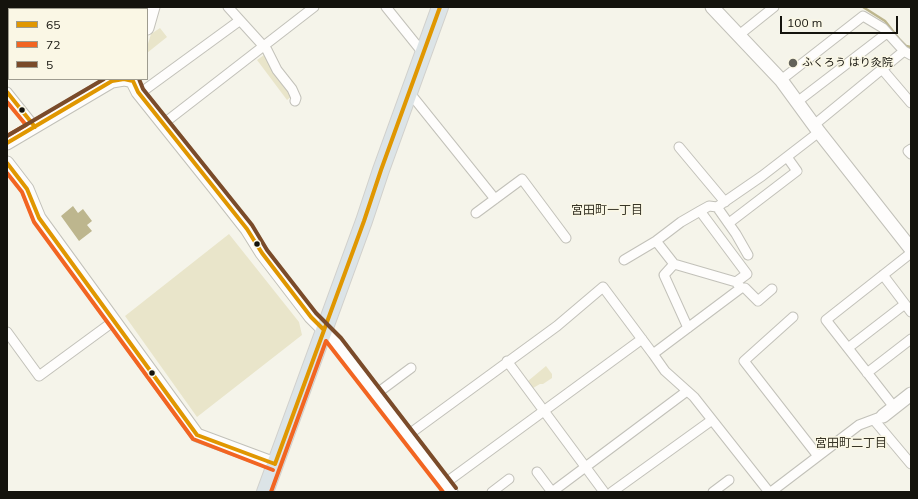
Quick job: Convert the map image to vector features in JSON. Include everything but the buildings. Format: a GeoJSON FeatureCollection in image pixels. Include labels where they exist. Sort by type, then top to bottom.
{"type":"FeatureCollection","features":[{"type":"Feature","properties":{"kind":"highway"},"geometry":{"type":"LineString","coordinates":[[265,492],[440,7]]}},
{"type":"Feature","properties":{"kind":"street"},"geometry":{"type":"LineString","coordinates":[[148,24],[153,7]]}},
{"type":"Feature","properties":{"kind":"street"},"geometry":{"type":"LineString","coordinates":[[228,7],[239,21],[264,46],[277,70],[292,89],[296,98],[295,101]]}},
{"type":"Feature","properties":{"kind":"street"},"geometry":{"type":"LineString","coordinates":[[163,124],[314,7]]}},
{"type":"Feature","properties":{"kind":"street"},"geometry":{"type":"LineString","coordinates":[[386,7],[423,53]]}},
{"type":"Feature","properties":{"kind":"street"},"geometry":{"type":"LineString","coordinates":[[739,35],[774,7]]}},
{"type":"Feature","properties":{"kind":"street"},"geometry":{"type":"LineString","coordinates":[[719,9],[739,35],[781,80],[816,128],[911,249]]}},
{"type":"Feature","properties":{"kind":"street"},"geometry":{"type":"LineString","coordinates":[[624,260],[656,241],[700,210],[709,206],[721,204],[762,176],[787,157],[816,128],[882,69],[908,53],[883,28],[863,16],[781,80]]}},
{"type":"Feature","properties":{"kind":"street"},"geometry":{"type":"LineString","coordinates":[[139,94],[239,21]]}},
{"type":"Feature","properties":{"kind":"street"},"geometry":{"type":"LineString","coordinates":[[797,102],[887,33]]}},
{"type":"Feature","properties":{"kind":"street"},"geometry":{"type":"LineString","coordinates":[[882,69],[911,103]]}},
{"type":"Feature","properties":{"kind":"street"},"geometry":{"type":"LineString","coordinates":[[7,143],[116,80]]}},
{"type":"Feature","properties":{"kind":"street"},"geometry":{"type":"LineString","coordinates":[[133,80],[139,94],[247,229],[262,253],[311,317],[336,342],[408,434],[447,488],[543,410],[642,339]]}},
{"type":"Feature","properties":{"kind":"street"},"geometry":{"type":"LineString","coordinates":[[8,92],[35,127]]}},
{"type":"Feature","properties":{"kind":"street"},"geometry":{"type":"LineString","coordinates":[[409,92],[495,199]]}},
{"type":"Feature","properties":{"kind":"street"},"geometry":{"type":"LineString","coordinates":[[679,147],[721,204],[729,223],[748,255]]}},
{"type":"Feature","properties":{"kind":"street"},"geometry":{"type":"LineString","coordinates":[[911,149],[908,151],[911,154]]}},
{"type":"Feature","properties":{"kind":"street"},"geometry":{"type":"LineString","coordinates":[[729,223],[797,171],[787,157]]}},
{"type":"Feature","properties":{"kind":"street"},"geometry":{"type":"LineString","coordinates":[[7,163],[27,189],[40,218],[197,436],[275,464]]}},
{"type":"Feature","properties":{"kind":"street"},"geometry":{"type":"LineString","coordinates":[[476,213],[522,179],[566,238]]}},
{"type":"Feature","properties":{"kind":"street"},"geometry":{"type":"LineString","coordinates":[[653,354],[688,328],[738,285],[747,274],[700,210]]}},
{"type":"Feature","properties":{"kind":"street"},"geometry":{"type":"LineString","coordinates":[[656,241],[674,264],[745,288],[758,301],[772,289]]}},
{"type":"Feature","properties":{"kind":"street"},"geometry":{"type":"LineString","coordinates":[[894,407],[826,320],[911,253]]}},
{"type":"Feature","properties":{"kind":"street"},"geometry":{"type":"LineString","coordinates":[[674,264],[664,275],[688,328]]}},
{"type":"Feature","properties":{"kind":"street"},"geometry":{"type":"LineString","coordinates":[[883,275],[911,312]]}},
{"type":"Feature","properties":{"kind":"street"},"geometry":{"type":"LineString","coordinates":[[408,434],[507,361],[558,326],[603,287],[665,371],[694,397],[770,492],[859,425],[878,418],[911,394]]}},
{"type":"Feature","properties":{"kind":"street"},"geometry":{"type":"LineString","coordinates":[[848,348],[905,304]]}},
{"type":"Feature","properties":{"kind":"street"},"geometry":{"type":"LineString","coordinates":[[793,317],[744,361],[818,456]]}},
{"type":"Feature","properties":{"kind":"street"},"geometry":{"type":"LineString","coordinates":[[7,332],[39,376],[114,321]]}},
{"type":"Feature","properties":{"kind":"street"},"geometry":{"type":"LineString","coordinates":[[867,373],[911,338]]}},
{"type":"Feature","properties":{"kind":"street"},"geometry":{"type":"LineString","coordinates":[[507,361],[604,492]]}},
{"type":"Feature","properties":{"kind":"street"},"geometry":{"type":"LineString","coordinates":[[376,394],[411,368]]}},
{"type":"Feature","properties":{"kind":"street"},"geometry":{"type":"LineString","coordinates":[[537,472],[552,492],[687,391]]}},
{"type":"Feature","properties":{"kind":"street"},"geometry":{"type":"LineString","coordinates":[[878,418],[911,464]]}},
{"type":"Feature","properties":{"kind":"street"},"geometry":{"type":"LineString","coordinates":[[612,492],[712,420]]}},
{"type":"Feature","properties":{"kind":"street"},"geometry":{"type":"LineString","coordinates":[[492,492],[509,479]]}},
{"type":"Feature","properties":{"kind":"street"},"geometry":{"type":"LineString","coordinates":[[713,492],[729,480]]}},
{"type":"Feature","properties":{"kind":"shaded area"},"geometry":{"type":"Polygon","coordinates":[[[160,28],[167,37],[148,52],[148,44],[151,34],[160,28]]]}},
{"type":"Feature","properties":{"kind":"shaded area"},"geometry":{"type":"Polygon","coordinates":[[[264,55],[289,91],[291,97],[287,100],[257,60],[264,55]]]}},
{"type":"Feature","properties":{"kind":"shaded area"},"geometry":{"type":"Polygon","coordinates":[[[73,206],[78,213],[83,209],[92,221],[87,225],[92,231],[79,241],[61,216],[73,206]]]}},
{"type":"Feature","properties":{"kind":"shaded area"},"geometry":{"type":"Polygon","coordinates":[[[229,234],[299,322],[302,335],[197,417],[125,316],[229,234]]]}},
{"type":"Feature","properties":{"kind":"shaded area"},"geometry":{"type":"Polygon","coordinates":[[[546,366],[552,374],[552,378],[533,388],[528,381],[546,366]]]}},
{"type":"Feature","properties":{"kind":"waterway"},"geometry":{"type":"LineString","coordinates":[[863,7],[885,21],[900,40],[906,46],[911,47]]}},
{"type":"Feature","properties":{"kind":"transit line","name":"65"},"geometry":{"type":"LineString","coordinates":[[275,464],[440,7]]}},
{"type":"Feature","properties":{"kind":"transit line","name":"5"},"geometry":{"type":"LineString","coordinates":[[7,136],[102,80]]}},
{"type":"Feature","properties":{"kind":"transit line","name":"65"},"geometry":{"type":"LineString","coordinates":[[7,143],[112,81],[118,80]]}},
{"type":"Feature","properties":{"kind":"transit line","name":"65"},"geometry":{"type":"LineString","coordinates":[[128,80],[133,81],[138,92],[247,229],[262,253],[311,317],[324,330]]}},
{"type":"Feature","properties":{"kind":"transit line","name":"5"},"geometry":{"type":"LineString","coordinates":[[139,80],[143,89],[252,225],[267,250],[316,313],[341,338],[456,488]]}},
{"type":"Feature","properties":{"kind":"transit line","name":"65"},"geometry":{"type":"LineString","coordinates":[[7,92],[35,127]]}},
{"type":"Feature","properties":{"kind":"transit line","name":"72"},"geometry":{"type":"LineString","coordinates":[[7,102],[26,125],[7,136]]}},
{"type":"Feature","properties":{"kind":"transit line","name":"65"},"geometry":{"type":"LineString","coordinates":[[7,163],[27,189],[39,218],[197,435],[275,464]]}},
{"type":"Feature","properties":{"kind":"transit line","name":"72"},"geometry":{"type":"LineString","coordinates":[[7,173],[22,192],[34,222],[193,439],[273,470]]}},
{"type":"Feature","properties":{"kind":"transit line","name":"72"},"geometry":{"type":"LineString","coordinates":[[271,492],[326,341],[443,492]]}},
{"type":"Feature","properties":{"kind":"place","name":"ふくろう はり灸院"},"geometry":{"type":"Point","coordinates":[793,63]}},
{"type":"Feature","properties":{"kind":"district","name":"宮田町一丁目"},"geometry":{"type":"Point","coordinates":[607,210]}},
{"type":"Feature","properties":{"kind":"district","name":"宮田町二丁目"},"geometry":{"type":"Point","coordinates":[851,443]}}]}
